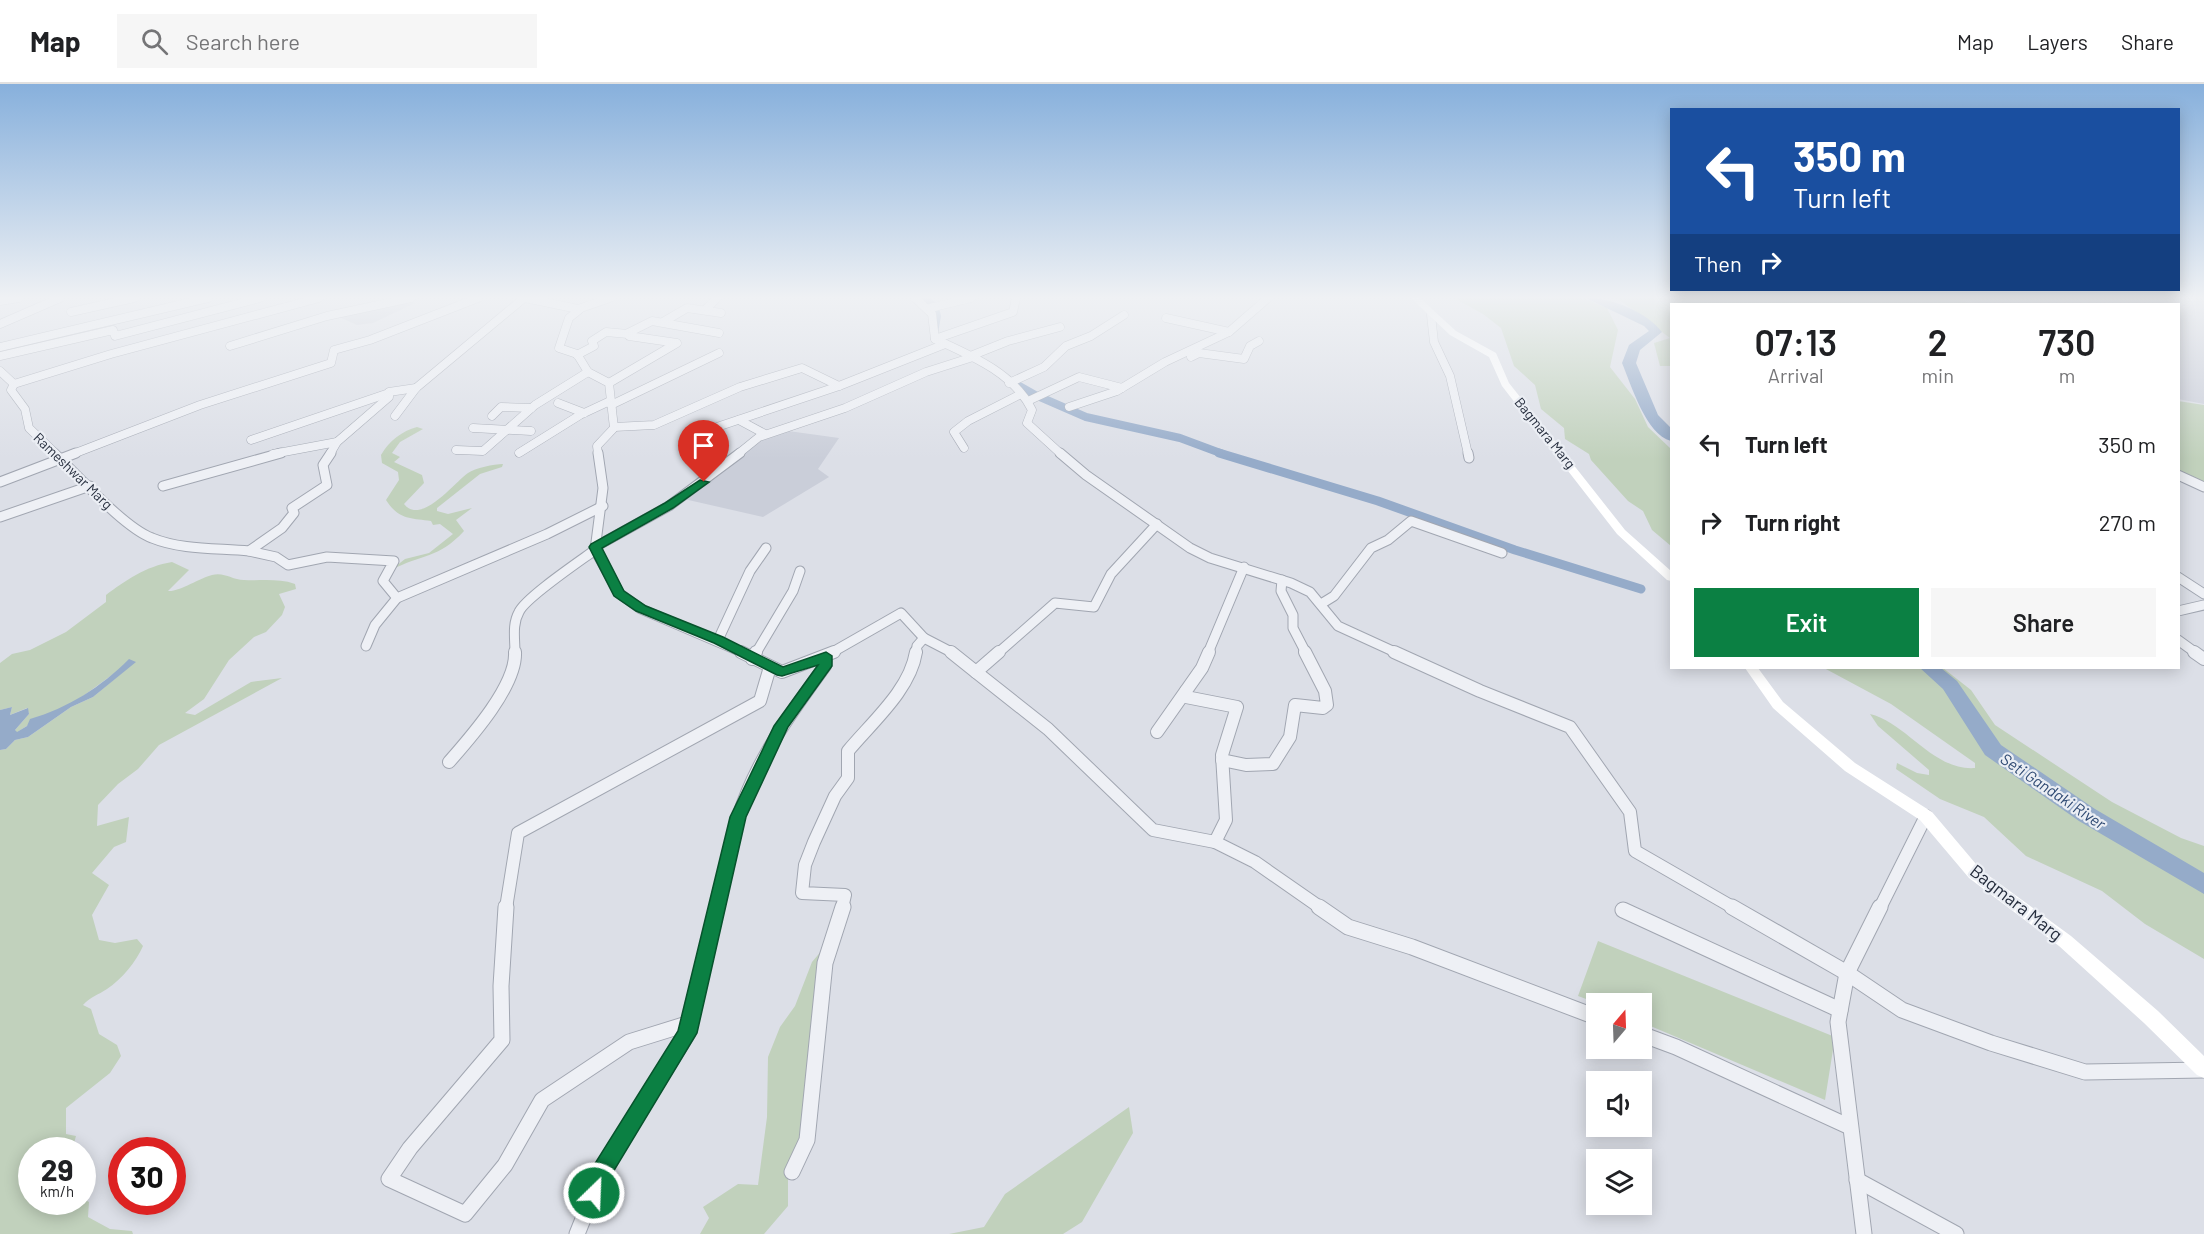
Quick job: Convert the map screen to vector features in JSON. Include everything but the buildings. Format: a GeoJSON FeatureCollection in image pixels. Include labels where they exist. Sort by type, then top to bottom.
{"type":"FeatureCollection","features":[{"type":"Feature","properties":{"kind":"main road","name":"Bagmara Marg"},"geometry":{"type":"LineString","coordinates":[[1487,352],[1493,355],[1505,384],[1621,532],[1670,576]]}},
{"type":"Feature","properties":{"kind":"main road","name":"Bagmara Marg"},"geometry":{"type":"LineString","coordinates":[[1752,669],[1778,705],[1850,767],[1926,816],[1975,874],[2065,941],[2151,1017],[2204,1069]]}},
{"type":"Feature","properties":{"kind":"street"},"geometry":{"type":"LineString","coordinates":[[0,356],[19,352]]}},
{"type":"Feature","properties":{"kind":"street"},"geometry":{"type":"LineString","coordinates":[[14,384],[120,352]]}},
{"type":"Feature","properties":{"kind":"street"},"geometry":{"type":"LineString","coordinates":[[0,483],[200,405],[331,363],[334,352]]}},
{"type":"Feature","properties":{"kind":"street"},"geometry":{"type":"LineString","coordinates":[[395,416],[416,388],[460,352]]}},
{"type":"Feature","properties":{"kind":"street"},"geometry":{"type":"LineString","coordinates":[[569,352],[577,355],[588,372],[609,383]]}},
{"type":"Feature","properties":{"kind":"street"},"geometry":{"type":"LineString","coordinates":[[577,355],[583,352]]}},
{"type":"Feature","properties":{"kind":"street"},"geometry":{"type":"LineString","coordinates":[[609,383],[662,352]]}},
{"type":"Feature","properties":{"kind":"street"},"geometry":{"type":"LineString","coordinates":[[702,432],[839,386],[926,352]]}},
{"type":"Feature","properties":{"kind":"street"},"geometry":{"type":"LineString","coordinates":[[964,352],[975,356],[1010,383],[1024,398],[1032,410],[1027,423],[1030,428],[1086,475],[1190,548],[1210,558],[1244,567],[1310,592],[1338,626],[1480,691],[1570,727],[1629,812],[1635,850],[1847,974],[1902,1010],[1991,1043],[2085,1072],[2204,1069]]}},
{"type":"Feature","properties":{"kind":"street"},"geometry":{"type":"LineString","coordinates":[[449,762],[487,718],[516,663],[514,628],[519,610],[561,574],[595,549],[669,506],[704,482],[765,434],[845,408],[926,372],[985,352]]}},
{"type":"Feature","properties":{"kind":"street"},"geometry":{"type":"LineString","coordinates":[[1010,383],[1044,367],[1060,352]]}},
{"type":"Feature","properties":{"kind":"street"},"geometry":{"type":"LineString","coordinates":[[1069,407],[1122,388],[1190,352]]}},
{"type":"Feature","properties":{"kind":"street"},"geometry":{"type":"LineString","coordinates":[[1154,370],[1199,353],[1245,359],[1248,352]]}},
{"type":"Feature","properties":{"kind":"street"},"geometry":{"type":"LineString","coordinates":[[1439,352],[1450,376],[1469,458]]}},
{"type":"Feature","properties":{"kind":"street"},"geometry":{"type":"LineString","coordinates":[[519,453],[584,413],[719,353]]}},
{"type":"Feature","properties":{"kind":"street"},"geometry":{"type":"LineString","coordinates":[[839,386],[802,368],[740,387],[654,425],[614,427],[597,446],[603,506],[595,549],[619,593],[641,609],[718,640],[782,672],[826,656],[901,614],[924,638],[947,648],[1048,729],[1107,783],[1153,830],[1215,842],[1255,862],[1348,927],[1412,947],[1586,1013]]}},
{"type":"Feature","properties":{"kind":"street","name":"Rameshwar Marg"},"geometry":{"type":"LineString","coordinates":[[0,371],[14,384],[11,390],[25,409],[29,428],[114,511],[142,534],[177,544],[249,551]]}},
{"type":"Feature","properties":{"kind":"street"},"geometry":{"type":"LineString","coordinates":[[456,450],[483,451],[531,408],[588,372]]}},
{"type":"Feature","properties":{"kind":"street"},"geometry":{"type":"LineString","coordinates":[[964,448],[954,432],[962,424],[1079,377],[1122,388]]}},
{"type":"Feature","properties":{"kind":"street"},"geometry":{"type":"LineString","coordinates":[[609,383],[614,427]]}},
{"type":"Feature","properties":{"kind":"street"},"geometry":{"type":"LineString","coordinates":[[251,440],[397,389],[416,388]]}},
{"type":"Feature","properties":{"kind":"street"},"geometry":{"type":"LineString","coordinates":[[249,551],[282,528],[294,513],[292,508],[327,485],[323,465],[337,442],[389,397],[389,392]]}},
{"type":"Feature","properties":{"kind":"street"},"geometry":{"type":"LineString","coordinates":[[558,403],[584,413]]}},
{"type":"Feature","properties":{"kind":"street"},"geometry":{"type":"LineString","coordinates":[[492,416],[501,407],[531,408]]}},
{"type":"Feature","properties":{"kind":"street"},"geometry":{"type":"LineString","coordinates":[[739,420],[765,434]]}},
{"type":"Feature","properties":{"kind":"street"},"geometry":{"type":"LineString","coordinates":[[473,428],[531,431]]}},
{"type":"Feature","properties":{"kind":"street"},"geometry":{"type":"LineString","coordinates":[[163,486],[263,456],[337,442]]}},
{"type":"Feature","properties":{"kind":"street"},"geometry":{"type":"LineString","coordinates":[[2180,476],[2204,487]]}},
{"type":"Feature","properties":{"kind":"street"},"geometry":{"type":"LineString","coordinates":[[0,517],[90,486]]}},
{"type":"Feature","properties":{"kind":"street"},"geometry":{"type":"LineString","coordinates":[[366,646],[375,625],[397,598],[547,534],[603,506]]}},
{"type":"Feature","properties":{"kind":"street"},"geometry":{"type":"LineString","coordinates":[[1321,604],[1334,596],[1371,548],[1388,540],[1411,521],[1461,535],[1502,553]]}},
{"type":"Feature","properties":{"kind":"street"},"geometry":{"type":"LineString","coordinates":[[976,672],[1056,603],[1094,607],[1111,574],[1157,524]]}},
{"type":"Feature","properties":{"kind":"street"},"geometry":{"type":"LineString","coordinates":[[718,640],[727,626],[743,579],[766,548]]}},
{"type":"Feature","properties":{"kind":"street"},"geometry":{"type":"LineString","coordinates":[[249,551],[276,557],[288,564],[304,558],[346,556],[394,561],[382,581],[397,598]]}},
{"type":"Feature","properties":{"kind":"street"},"geometry":{"type":"LineString","coordinates":[[1156,732],[1186,691],[1214,644],[1244,567]]}},
{"type":"Feature","properties":{"kind":"street"},"geometry":{"type":"LineString","coordinates":[[752,659],[793,591],[800,571]]}},
{"type":"Feature","properties":{"kind":"street"},"geometry":{"type":"LineString","coordinates":[[2180,578],[2204,594]]}},
{"type":"Feature","properties":{"kind":"street"},"geometry":{"type":"LineString","coordinates":[[1222,760],[1265,766],[1273,764],[1293,733],[1296,724],[1295,705],[1323,708],[1326,705],[1323,686],[1293,628],[1293,615],[1281,591],[1282,580]]}},
{"type":"Feature","properties":{"kind":"street"},"geometry":{"type":"LineString","coordinates":[[2180,611],[2204,605]]}},
{"type":"Feature","properties":{"kind":"street"},"geometry":{"type":"LineString","coordinates":[[792,1172],[807,1140],[825,963],[845,900],[844,895],[802,893],[806,865],[835,796],[848,778],[848,751],[895,696],[914,664],[917,646],[924,638]]}},
{"type":"Feature","properties":{"kind":"street"},"geometry":{"type":"LineString","coordinates":[[2180,641],[2204,659]]}},
{"type":"Feature","properties":{"kind":"street"},"geometry":{"type":"LineString","coordinates":[[577,1234],[602,1172],[688,1033],[738,817],[781,726],[825,666],[826,656]]}},
{"type":"Feature","properties":{"kind":"street"},"geometry":{"type":"LineString","coordinates":[[690,1023],[629,1042],[542,1100],[505,1165],[465,1214],[389,1179],[410,1148],[502,1040],[499,998],[504,912],[518,833],[760,701],[770,667]]}},
{"type":"Feature","properties":{"kind":"street"},"geometry":{"type":"LineString","coordinates":[[1186,691],[1186,697],[1237,707],[1222,760],[1226,820],[1215,842]]}},
{"type":"Feature","properties":{"kind":"street"},"geometry":{"type":"LineString","coordinates":[[1864,1234],[1838,1022],[1847,974],[1926,816]]}},
{"type":"Feature","properties":{"kind":"street"},"geometry":{"type":"LineString","coordinates":[[1623,910],[1840,1010]]}},
{"type":"Feature","properties":{"kind":"street"},"geometry":{"type":"LineString","coordinates":[[1652,1038],[1850,1127]]}},
{"type":"Feature","properties":{"kind":"street"},"geometry":{"type":"LineString","coordinates":[[1857,1180],[1956,1234]]}},
{"type":"Feature","properties":{"kind":"shaded area"},"geometry":{"type":"Polygon","coordinates":[[[2180,352],[2204,352],[2204,404],[2180,399],[2180,352]]]}},
{"type":"Feature","properties":{"kind":"shaded area"},"geometry":{"type":"Polygon","coordinates":[[[781,430],[839,438],[818,469],[829,477],[763,517],[684,499],[762,436],[781,430]]]}},
{"type":"Feature","properties":{"kind":"green space"},"geometry":{"type":"Polygon","coordinates":[[[1509,352],[1613,352],[1610,367],[1635,399],[1648,427],[1670,448],[1670,545],[1652,530],[1643,511],[1628,501],[1591,460],[1589,454],[1565,439],[1564,428],[1541,409],[1535,385],[1514,366],[1509,352]]]}},
{"type":"Feature","properties":{"kind":"green space"},"geometry":{"type":"Polygon","coordinates":[[[1656,352],[1670,352],[1670,366],[1660,366],[1656,352]]]}},
{"type":"Feature","properties":{"kind":"green space"},"geometry":{"type":"Polygon","coordinates":[[[2180,401],[2204,405],[2204,489],[2180,480],[2180,401]]]}},
{"type":"Feature","properties":{"kind":"green space"},"geometry":{"type":"Polygon","coordinates":[[[417,427],[423,429],[400,442],[392,453],[400,457],[394,462],[422,475],[424,483],[404,504],[411,509],[419,510],[428,506],[471,471],[503,464],[502,467],[480,474],[437,508],[437,511],[448,514],[472,508],[456,520],[464,531],[455,540],[438,551],[391,570],[405,559],[429,553],[453,534],[440,524],[433,525],[431,521],[400,515],[386,500],[399,480],[398,472],[382,463],[381,455],[396,437],[417,427]]]}},
{"type":"Feature","properties":{"kind":"green space"},"geometry":{"type":"Polygon","coordinates":[[[172,562],[189,570],[168,591],[217,574],[240,580],[289,582],[295,584],[296,589],[279,594],[285,607],[282,615],[266,632],[254,637],[229,660],[204,699],[185,713],[195,715],[251,682],[282,678],[159,745],[138,769],[118,784],[98,805],[97,826],[129,817],[126,842],[114,847],[92,873],[109,885],[92,915],[99,940],[115,943],[137,939],[143,946],[132,964],[118,980],[83,1005],[91,1009],[99,1034],[117,1045],[121,1056],[110,1073],[66,1108],[66,1134],[76,1137],[18,1137],[18,1215],[88,1215],[110,1229],[132,1231],[133,1234],[0,1234],[0,750],[6,749],[15,740],[28,737],[71,707],[93,697],[123,672],[116,672],[79,699],[55,713],[42,716],[16,733],[15,730],[29,714],[27,708],[10,715],[12,707],[0,710],[0,663],[12,654],[30,650],[66,632],[106,602],[106,595],[121,584],[162,564],[172,562]]]}},
{"type":"Feature","properties":{"kind":"green space"},"geometry":{"type":"Polygon","coordinates":[[[1826,669],[1944,669],[1971,690],[1995,725],[2112,802],[2181,838],[2204,846],[2204,959],[2145,924],[2102,891],[2026,856],[1984,817],[1940,799],[1896,769],[1897,763],[1917,773],[1929,775],[1929,770],[1878,726],[1870,714],[1896,727],[1946,762],[1960,767],[1975,768],[1975,763],[1891,704],[1826,669]]]}},
{"type":"Feature","properties":{"kind":"green space"},"geometry":{"type":"Polygon","coordinates":[[[1598,941],[1835,1037],[1825,1100],[1652,1027],[1652,993],[1586,993],[1586,999],[1578,996],[1598,941]]]}},
{"type":"Feature","properties":{"kind":"green space"},"geometry":{"type":"Polygon","coordinates":[[[829,942],[803,1138],[788,1166],[788,1206],[764,1234],[700,1234],[709,1218],[703,1207],[738,1184],[758,1185],[767,1117],[768,1057],[780,1027],[795,1006],[812,962],[829,942]]]}},
{"type":"Feature","properties":{"kind":"green space"},"geometry":{"type":"Polygon","coordinates":[[[1129,1107],[1133,1133],[1082,1222],[1063,1234],[949,1234],[984,1227],[1005,1194],[1129,1107]]]}},
{"type":"Feature","properties":{"kind":"water"},"geometry":{"type":"Polygon","coordinates":[[[129,659],[136,662],[93,697],[71,707],[28,737],[15,740],[6,749],[0,750],[0,710],[12,707],[10,715],[28,708],[29,714],[15,730],[17,732],[27,726],[30,719],[71,703],[107,679],[129,659]]]}},
{"type":"Feature","properties":{"kind":"waterway","name":"Seti Gandaki River"},"geometry":{"type":"LineString","coordinates":[[1633,352],[1629,363],[1652,417],[1670,436]]}},
{"type":"Feature","properties":{"kind":"waterway"},"geometry":{"type":"LineString","coordinates":[[1014,383],[1037,396]]}},
{"type":"Feature","properties":{"kind":"waterway"},"geometry":{"type":"LineString","coordinates":[[1040,397],[1086,417],[1180,438],[1223,454]]}},
{"type":"Feature","properties":{"kind":"waterway"},"geometry":{"type":"LineString","coordinates":[[1219,453],[1378,501],[1515,550],[1641,589]]}},
{"type":"Feature","properties":{"kind":"waterway","name":"Seti Gandaki River"},"geometry":{"type":"LineString","coordinates":[[1931,669],[1950,685],[1993,750],[2087,815],[2204,885]]}},
{"type":"Feature","properties":{"kind":"route"},"geometry":{"type":"LineString","coordinates":[[594,1193],[602,1172],[688,1033],[708,937],[738,817],[756,774],[781,726],[825,666],[826,656],[782,672],[718,640],[703,636],[669,619],[641,609],[619,593],[595,547],[669,506],[704,482]]}}]}
